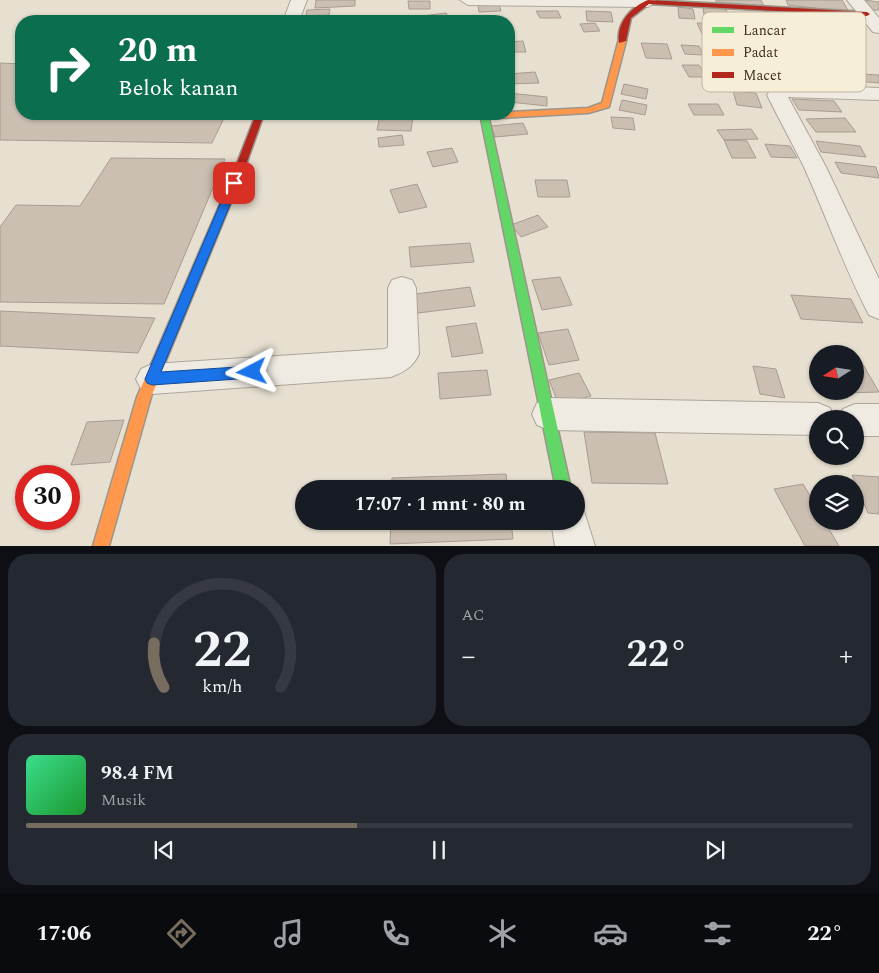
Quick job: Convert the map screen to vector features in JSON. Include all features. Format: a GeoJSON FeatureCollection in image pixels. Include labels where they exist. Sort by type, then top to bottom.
{"type":"FeatureCollection","features":[{"type":"Feature","properties":{"kind":"street"},"geometry":{"type":"LineString","coordinates":[[293,15],[299,0]]}},
{"type":"Feature","properties":{"kind":"street"},"geometry":{"type":"LineString","coordinates":[[855,0],[865,12]]}},
{"type":"Feature","properties":{"kind":"street"},"geometry":{"type":"LineString","coordinates":[[464,5],[647,1],[833,12]]}},
{"type":"Feature","properties":{"kind":"street"},"geometry":{"type":"LineString","coordinates":[[515,114],[588,110],[606,105],[619,57],[624,20],[647,1]]}},
{"type":"Feature","properties":{"kind":"street"},"geometry":{"type":"LineString","coordinates":[[867,14],[879,28]]}},
{"type":"Feature","properties":{"kind":"street"},"geometry":{"type":"LineString","coordinates":[[782,92],[777,95],[815,167],[856,261],[879,307]]}},
{"type":"Feature","properties":{"kind":"street"},"geometry":{"type":"LineString","coordinates":[[832,92],[879,94]]}},
{"type":"Feature","properties":{"kind":"street"},"geometry":{"type":"LineString","coordinates":[[101,546],[144,397],[249,147],[258,120]]}},
{"type":"Feature","properties":{"kind":"street"},"geometry":{"type":"LineString","coordinates":[[485,120],[562,480]]}},
{"type":"Feature","properties":{"kind":"street"},"geometry":{"type":"LineString","coordinates":[[152,379],[391,363],[404,354],[402,288]]}},
{"type":"Feature","properties":{"kind":"street"},"geometry":{"type":"LineString","coordinates":[[549,414],[809,419]]}},
{"type":"Feature","properties":{"kind":"street"},"geometry":{"type":"LineString","coordinates":[[864,420],[879,420]]}},
{"type":"Feature","properties":{"kind":"street"},"geometry":{"type":"LineString","coordinates":[[572,530],[575,546]]}},
{"type":"Feature","properties":{"kind":"building"},"geometry":{"type":"Polygon","coordinates":[[[316,0],[355,0],[355,6],[315,8],[316,0]]]}},
{"type":"Feature","properties":{"kind":"building"},"geometry":{"type":"Polygon","coordinates":[[[716,0],[761,0],[764,6],[716,2],[716,0]]]}},
{"type":"Feature","properties":{"kind":"building"},"geometry":{"type":"Polygon","coordinates":[[[786,0],[842,0],[849,12],[788,5],[786,0]]]}},
{"type":"Feature","properties":{"kind":"building"},"geometry":{"type":"Polygon","coordinates":[[[864,0],[879,2],[879,10],[871,10],[864,0]]]}},
{"type":"Feature","properties":{"kind":"building"},"geometry":{"type":"Polygon","coordinates":[[[408,1],[430,1],[430,9],[409,9],[408,1]]]}},
{"type":"Feature","properties":{"kind":"building"},"geometry":{"type":"Polygon","coordinates":[[[499,4],[501,11],[479,12],[478,5],[499,4]]]}},
{"type":"Feature","properties":{"kind":"building"},"geometry":{"type":"Polygon","coordinates":[[[678,7],[693,9],[695,19],[679,18],[678,7]]]}},
{"type":"Feature","properties":{"kind":"building"},"geometry":{"type":"Polygon","coordinates":[[[703,7],[726,9],[727,12],[704,12],[703,7]]]}},
{"type":"Feature","properties":{"kind":"building"},"geometry":{"type":"Polygon","coordinates":[[[330,9],[329,15],[306,15],[307,10],[330,9]]]}},
{"type":"Feature","properties":{"kind":"building"},"geometry":{"type":"Polygon","coordinates":[[[536,11],[558,11],[561,18],[540,18],[536,11]]]}},
{"type":"Feature","properties":{"kind":"building"},"geometry":{"type":"Polygon","coordinates":[[[586,11],[611,12],[613,22],[587,21],[586,11]]]}},
{"type":"Feature","properties":{"kind":"building"},"geometry":{"type":"Polygon","coordinates":[[[446,13],[447,15],[430,15],[446,13]]]}},
{"type":"Feature","properties":{"kind":"building"},"geometry":{"type":"Polygon","coordinates":[[[595,23],[600,31],[584,32],[580,24],[595,23]]]}},
{"type":"Feature","properties":{"kind":"building"},"geometry":{"type":"Polygon","coordinates":[[[697,23],[702,23],[702,34],[697,23]]]}},
{"type":"Feature","properties":{"kind":"building"},"geometry":{"type":"Polygon","coordinates":[[[523,41],[526,52],[515,52],[515,42],[523,41]]]}},
{"type":"Feature","properties":{"kind":"building"},"geometry":{"type":"Polygon","coordinates":[[[641,43],[667,44],[672,59],[646,58],[641,43]]]}},
{"type":"Feature","properties":{"kind":"building"},"geometry":{"type":"Polygon","coordinates":[[[681,45],[699,46],[702,53],[702,55],[685,54],[681,45]]]}},
{"type":"Feature","properties":{"kind":"building"},"geometry":{"type":"Polygon","coordinates":[[[0,63],[15,64],[15,120],[223,120],[212,143],[0,140],[0,63]]]}},
{"type":"Feature","properties":{"kind":"building"},"geometry":{"type":"Polygon","coordinates":[[[682,65],[699,65],[702,70],[702,77],[689,77],[682,65]]]}},
{"type":"Feature","properties":{"kind":"building"},"geometry":{"type":"Polygon","coordinates":[[[535,72],[539,83],[515,84],[515,74],[535,72]]]}},
{"type":"Feature","properties":{"kind":"building"},"geometry":{"type":"Polygon","coordinates":[[[866,74],[879,75],[879,83],[867,82],[866,74]]]}},
{"type":"Feature","properties":{"kind":"building"},"geometry":{"type":"Polygon","coordinates":[[[624,84],[648,89],[646,99],[621,94],[624,84]]]}},
{"type":"Feature","properties":{"kind":"building"},"geometry":{"type":"Polygon","coordinates":[[[733,92],[756,93],[762,108],[737,105],[733,92]]]}},
{"type":"Feature","properties":{"kind":"building"},"geometry":{"type":"Polygon","coordinates":[[[515,94],[547,97],[547,106],[515,103],[515,94]]]}},
{"type":"Feature","properties":{"kind":"building"},"geometry":{"type":"Polygon","coordinates":[[[792,99],[834,101],[842,112],[799,110],[792,99]]]}},
{"type":"Feature","properties":{"kind":"building"},"geometry":{"type":"Polygon","coordinates":[[[622,100],[647,105],[645,115],[619,110],[622,100]]]}},
{"type":"Feature","properties":{"kind":"building"},"geometry":{"type":"Polygon","coordinates":[[[688,104],[718,104],[724,115],[694,115],[688,104]]]}},
{"type":"Feature","properties":{"kind":"building"},"geometry":{"type":"Polygon","coordinates":[[[611,117],[633,118],[635,130],[613,128],[611,117]]]}},
{"type":"Feature","properties":{"kind":"building"},"geometry":{"type":"Polygon","coordinates":[[[845,118],[856,132],[816,132],[806,119],[845,118]]]}},
{"type":"Feature","properties":{"kind":"building"},"geometry":{"type":"Polygon","coordinates":[[[379,120],[412,120],[411,131],[377,130],[379,120]]]}},
{"type":"Feature","properties":{"kind":"building"},"geometry":{"type":"Polygon","coordinates":[[[523,123],[528,134],[495,137],[491,126],[523,123]]]}},
{"type":"Feature","properties":{"kind":"building"},"geometry":{"type":"Polygon","coordinates":[[[751,129],[758,139],[724,140],[717,130],[751,129]]]}},
{"type":"Feature","properties":{"kind":"building"},"geometry":{"type":"Polygon","coordinates":[[[402,135],[404,145],[379,147],[378,138],[402,135]]]}},
{"type":"Feature","properties":{"kind":"building"},"geometry":{"type":"Polygon","coordinates":[[[724,140],[747,141],[756,158],[732,158],[724,140]]]}},
{"type":"Feature","properties":{"kind":"building"},"geometry":{"type":"Polygon","coordinates":[[[816,141],[860,146],[866,157],[821,152],[816,141]]]}},
{"type":"Feature","properties":{"kind":"building"},"geometry":{"type":"Polygon","coordinates":[[[765,144],[790,146],[797,158],[771,157],[765,144]]]}},
{"type":"Feature","properties":{"kind":"building"},"geometry":{"type":"Polygon","coordinates":[[[452,148],[458,162],[433,167],[427,152],[452,148]]]}},
{"type":"Feature","properties":{"kind":"building"},"geometry":{"type":"Polygon","coordinates":[[[111,158],[225,159],[164,304],[0,302],[0,227],[16,205],[80,206],[111,158]]]}},
{"type":"Feature","properties":{"kind":"building"},"geometry":{"type":"Polygon","coordinates":[[[835,162],[876,167],[879,178],[841,173],[835,162]]]}},
{"type":"Feature","properties":{"kind":"building"},"geometry":{"type":"Polygon","coordinates":[[[535,180],[567,180],[570,197],[538,197],[535,180]]]}},
{"type":"Feature","properties":{"kind":"building"},"geometry":{"type":"Polygon","coordinates":[[[417,184],[427,207],[399,213],[390,190],[417,184]]]}},
{"type":"Feature","properties":{"kind":"building"},"geometry":{"type":"Polygon","coordinates":[[[538,215],[548,227],[521,237],[511,225],[538,215]]]}},
{"type":"Feature","properties":{"kind":"building"},"geometry":{"type":"Polygon","coordinates":[[[470,243],[474,262],[411,267],[409,247],[470,243]]]}},
{"type":"Feature","properties":{"kind":"building"},"geometry":{"type":"Polygon","coordinates":[[[560,277],[572,305],[542,310],[532,280],[560,277]]]}},
{"type":"Feature","properties":{"kind":"building"},"geometry":{"type":"Polygon","coordinates":[[[470,287],[475,306],[418,313],[415,294],[470,287]]]}},
{"type":"Feature","properties":{"kind":"building"},"geometry":{"type":"Polygon","coordinates":[[[791,295],[851,299],[863,323],[801,319],[791,295]]]}},
{"type":"Feature","properties":{"kind":"building"},"geometry":{"type":"Polygon","coordinates":[[[0,311],[155,318],[138,353],[0,346],[0,311]]]}},
{"type":"Feature","properties":{"kind":"building"},"geometry":{"type":"Polygon","coordinates":[[[476,323],[483,353],[452,357],[446,327],[476,323]]]}},
{"type":"Feature","properties":{"kind":"building"},"geometry":{"type":"Polygon","coordinates":[[[568,329],[579,360],[549,365],[538,333],[568,329]]]}},
{"type":"Feature","properties":{"kind":"building"},"geometry":{"type":"Polygon","coordinates":[[[753,366],[776,369],[785,398],[760,394],[753,366]]]}},
{"type":"Feature","properties":{"kind":"building"},"geometry":{"type":"Polygon","coordinates":[[[864,366],[879,392],[864,392],[864,366]]]}},
{"type":"Feature","properties":{"kind":"building"},"geometry":{"type":"Polygon","coordinates":[[[487,370],[491,395],[440,399],[438,373],[487,370]]]}},
{"type":"Feature","properties":{"kind":"building"},"geometry":{"type":"Polygon","coordinates":[[[579,373],[591,396],[559,405],[549,380],[579,373]]]}},
{"type":"Feature","properties":{"kind":"building"},"geometry":{"type":"Polygon","coordinates":[[[124,420],[110,462],[71,465],[87,422],[124,420]]]}},
{"type":"Feature","properties":{"kind":"building"},"geometry":{"type":"Polygon","coordinates":[[[584,432],[655,433],[668,484],[592,483],[584,432]]]}},
{"type":"Feature","properties":{"kind":"building"},"geometry":{"type":"Polygon","coordinates":[[[506,474],[507,480],[392,480],[392,478],[506,474]]]}},
{"type":"Feature","properties":{"kind":"building"},"geometry":{"type":"Polygon","coordinates":[[[864,476],[879,477],[879,514],[868,513],[864,504],[864,476]]]}},
{"type":"Feature","properties":{"kind":"building"},"geometry":{"type":"Polygon","coordinates":[[[803,484],[809,494],[809,530],[829,530],[839,546],[805,546],[774,489],[803,484]]]}},
{"type":"Feature","properties":{"kind":"building"},"geometry":{"type":"Polygon","coordinates":[[[391,530],[512,530],[513,539],[390,544],[391,530]]]}},
{"type":"Feature","properties":{"kind":"traffic: fast"},"geometry":{"type":"LineString","coordinates":[[485,120],[562,480]]}},
{"type":"Feature","properties":{"kind":"traffic: slow"},"geometry":{"type":"LineString","coordinates":[[515,114],[588,110],[606,105],[622,41]]}},
{"type":"Feature","properties":{"kind":"traffic: slow"},"geometry":{"type":"LineString","coordinates":[[101,546],[144,397],[237,176]]}},
{"type":"Feature","properties":{"kind":"traffic: jam"},"geometry":{"type":"LineString","coordinates":[[622,41],[628,17],[648,2],[830,12]]}},
{"type":"Feature","properties":{"kind":"traffic: jam"},"geometry":{"type":"LineString","coordinates":[[237,176],[258,120]]}},
{"type":"Feature","properties":{"kind":"route"},"geometry":{"type":"LineString","coordinates":[[234,183],[152,379],[252,372]]}}]}
